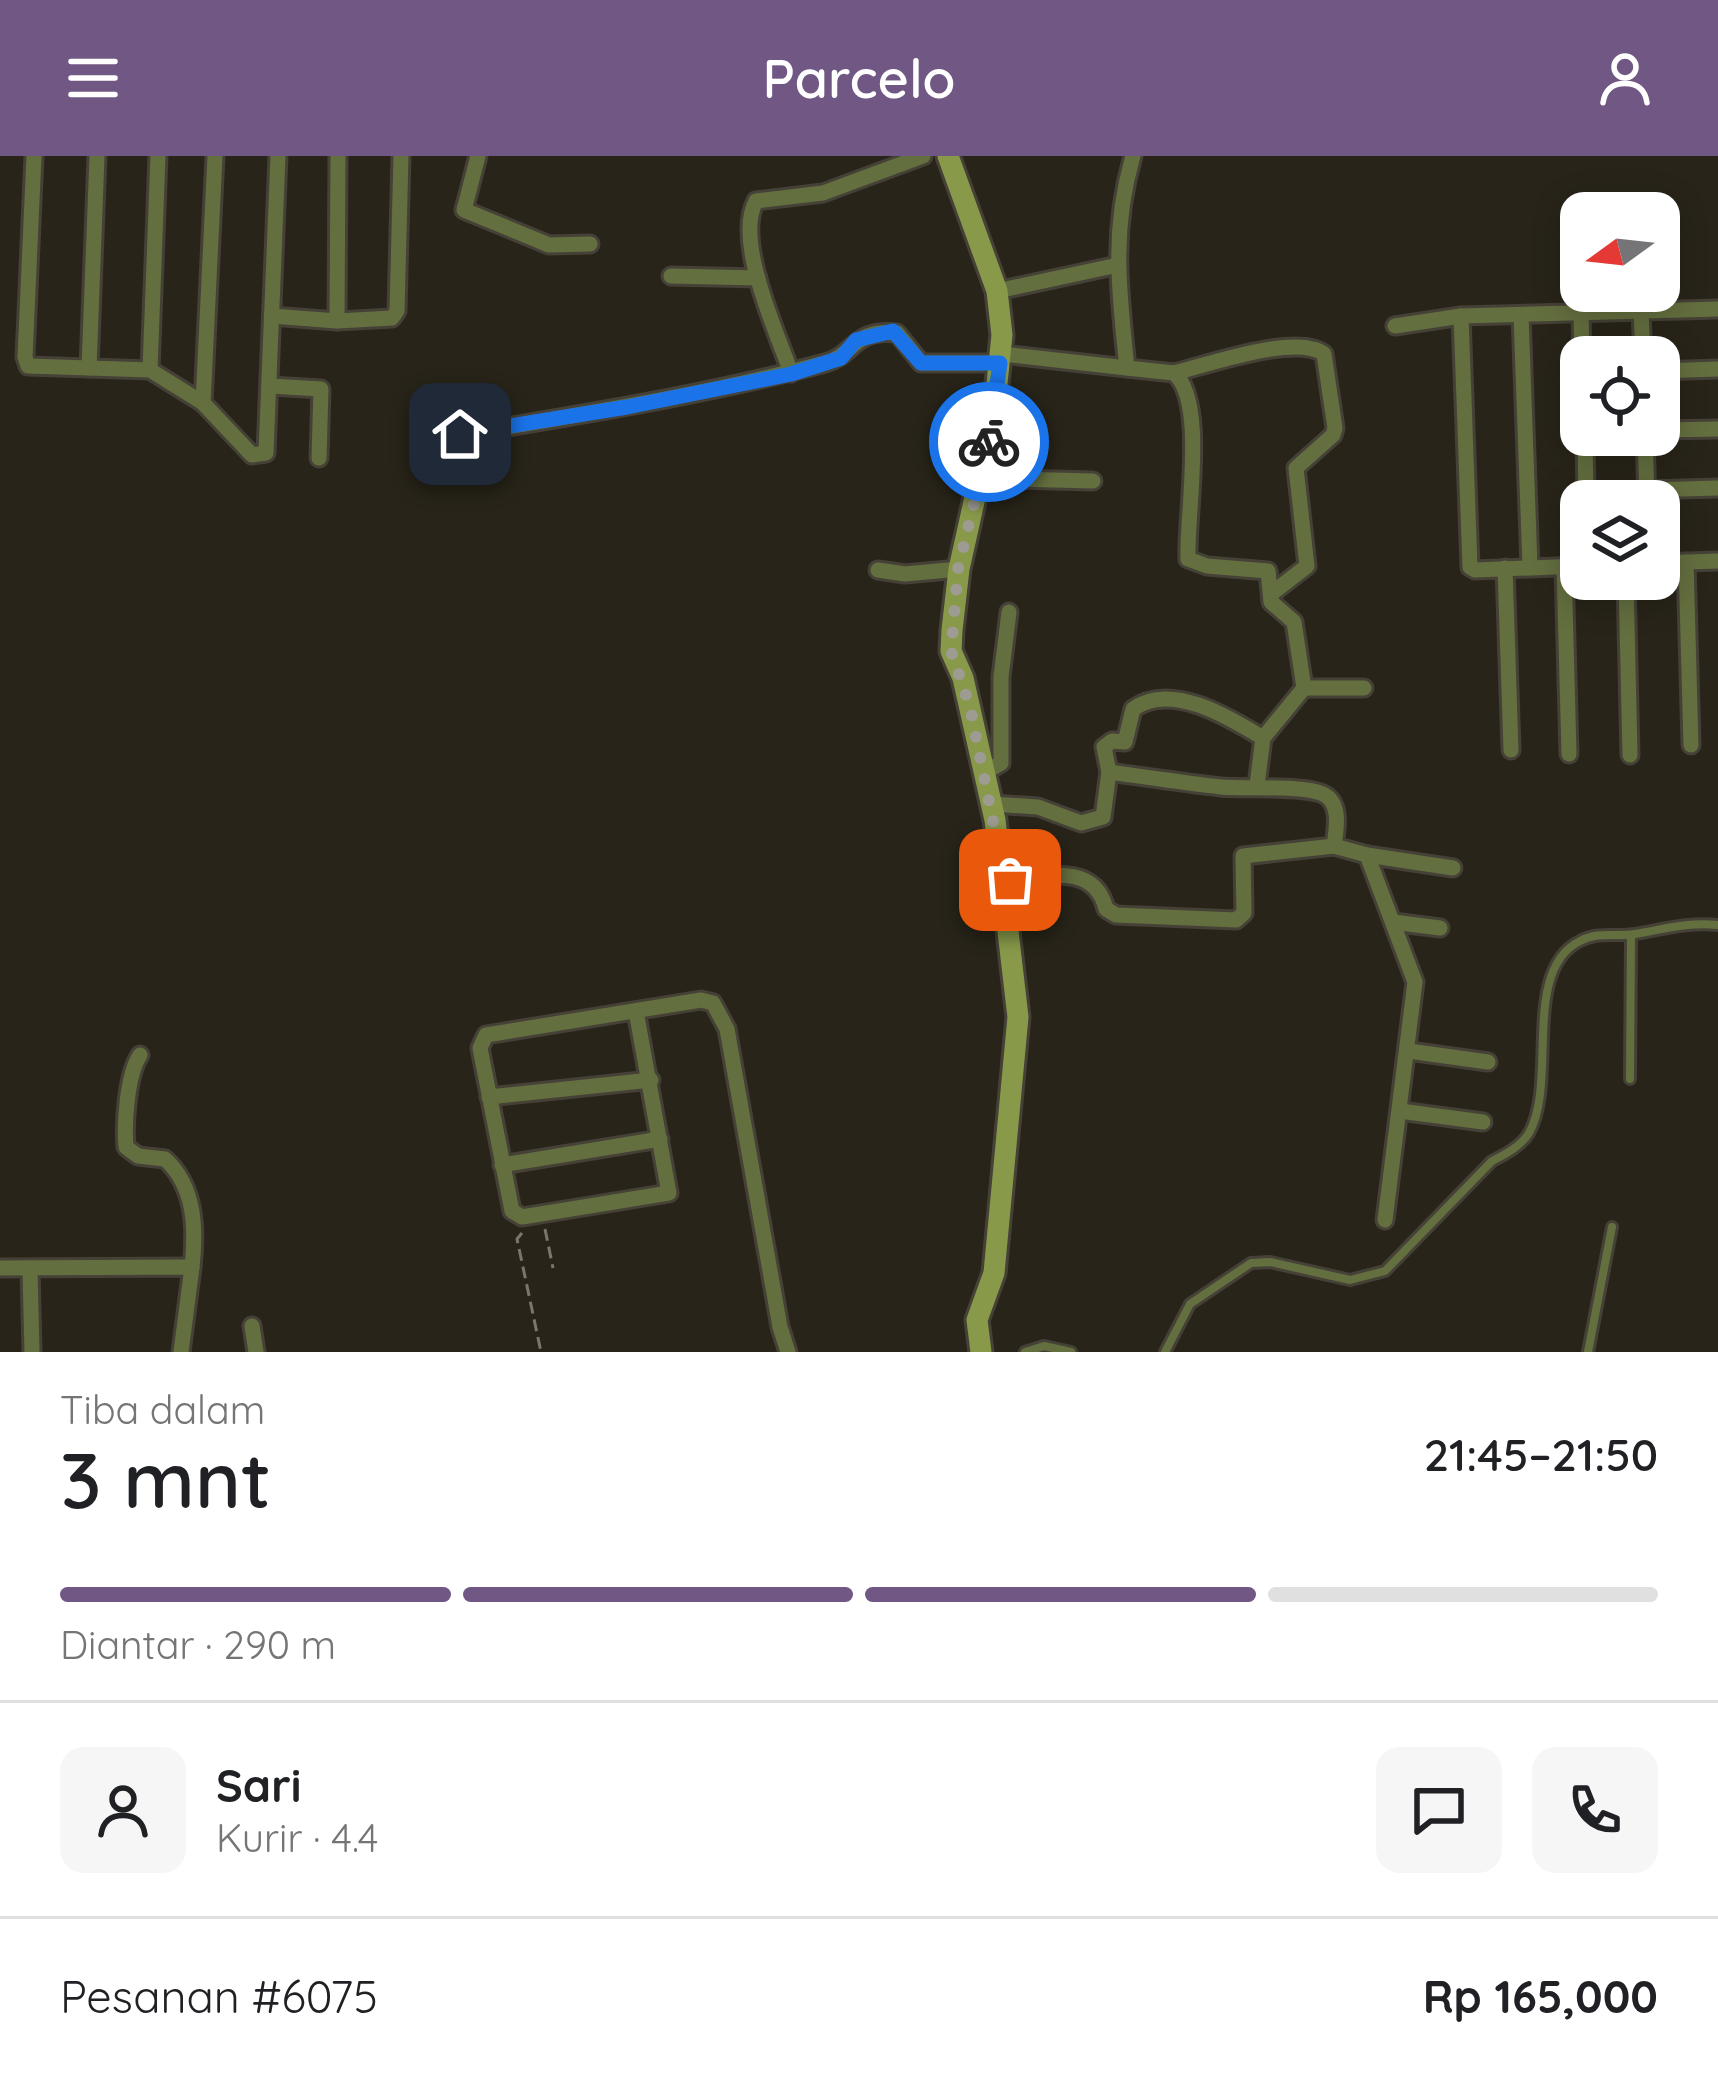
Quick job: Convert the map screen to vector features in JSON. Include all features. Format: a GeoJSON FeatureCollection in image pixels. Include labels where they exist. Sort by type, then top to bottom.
{"type":"FeatureCollection","features":[{"type":"Feature","properties":{"kind":"street"},"geometry":{"type":"LineString","coordinates":[[34,156],[25,357],[33,368],[150,370],[203,403],[257,457],[266,453],[278,156]]}},
{"type":"Feature","properties":{"kind":"street"},"geometry":{"type":"LineString","coordinates":[[89,368],[97,156]]}},
{"type":"Feature","properties":{"kind":"street"},"geometry":{"type":"LineString","coordinates":[[150,370],[158,156]]}},
{"type":"Feature","properties":{"kind":"street"},"geometry":{"type":"LineString","coordinates":[[203,403],[215,156]]}},
{"type":"Feature","properties":{"kind":"street"},"geometry":{"type":"LineString","coordinates":[[337,321],[338,156]]}},
{"type":"Feature","properties":{"kind":"street"},"geometry":{"type":"LineString","coordinates":[[272,316],[337,321],[392,318],[397,311],[401,156]]}},
{"type":"Feature","properties":{"kind":"street"},"geometry":{"type":"LineString","coordinates":[[478,156],[464,210],[549,245],[590,244]]}},
{"type":"Feature","properties":{"kind":"street"},"geometry":{"type":"LineString","coordinates":[[791,374],[758,278],[749,230],[755,201],[824,193],[923,156]]}},
{"type":"Feature","properties":{"kind":"street"},"geometry":{"type":"LineString","coordinates":[[948,156],[998,291],[1001,359],[958,569],[951,651],[963,678],[992,804],[1005,881],[1017,1032],[994,1273],[977,1320],[981,1352]]}},
{"type":"Feature","properties":{"kind":"street"},"geometry":{"type":"LineString","coordinates":[[1127,368],[1118,265],[1121,196],[1133,156]]}},
{"type":"Feature","properties":{"kind":"street"},"geometry":{"type":"LineString","coordinates":[[998,291],[1118,265]]}},
{"type":"Feature","properties":{"kind":"street"},"geometry":{"type":"LineString","coordinates":[[670,276],[758,278]]}},
{"type":"Feature","properties":{"kind":"street"},"geometry":{"type":"LineString","coordinates":[[1680,310],[1718,309]]}},
{"type":"Feature","properties":{"kind":"street"},"geometry":{"type":"LineString","coordinates":[[1395,326],[1461,316],[1611,312]]}},
{"type":"Feature","properties":{"kind":"street"},"geometry":{"type":"LineString","coordinates":[[1581,313],[1582,336]]}},
{"type":"Feature","properties":{"kind":"street"},"geometry":{"type":"LineString","coordinates":[[1521,315],[1530,567]]}},
{"type":"Feature","properties":{"kind":"street"},"geometry":{"type":"LineString","coordinates":[[1461,316],[1469,562],[1475,570],[1560,566]]}},
{"type":"Feature","properties":{"kind":"street"},"geometry":{"type":"LineString","coordinates":[[460,434],[791,374],[841,358],[856,340],[893,331],[921,363],[1001,359],[1174,373],[1268,350],[1306,346],[1324,354],[1335,428],[1296,468],[1307,566],[1271,594]]}},
{"type":"Feature","properties":{"kind":"street"},"geometry":{"type":"LineString","coordinates":[[1680,370],[1718,369]]}},
{"type":"Feature","properties":{"kind":"street"},"geometry":{"type":"LineString","coordinates":[[1174,373],[1185,385],[1189,405],[1188,559],[1220,568],[1265,569],[1274,607],[1294,622],[1304,688],[1263,738],[1257,785]]}},
{"type":"Feature","properties":{"kind":"street"},"geometry":{"type":"LineString","coordinates":[[270,386],[321,388],[319,458]]}},
{"type":"Feature","properties":{"kind":"street"},"geometry":{"type":"LineString","coordinates":[[1680,429],[1718,428]]}},
{"type":"Feature","properties":{"kind":"street"},"geometry":{"type":"LineString","coordinates":[[980,478],[1093,481]]}},
{"type":"Feature","properties":{"kind":"street"},"geometry":{"type":"LineString","coordinates":[[1680,492],[1718,488]]}},
{"type":"Feature","properties":{"kind":"street"},"geometry":{"type":"LineString","coordinates":[[1680,562],[1718,561]]}},
{"type":"Feature","properties":{"kind":"street"},"geometry":{"type":"LineString","coordinates":[[1686,562],[1691,745]]}},
{"type":"Feature","properties":{"kind":"street"},"geometry":{"type":"LineString","coordinates":[[1505,568],[1511,750]]}},
{"type":"Feature","properties":{"kind":"street"},"geometry":{"type":"LineString","coordinates":[[878,570],[905,574],[958,569]]}},
{"type":"Feature","properties":{"kind":"street"},"geometry":{"type":"LineString","coordinates":[[1569,754],[1572,600]]}},
{"type":"Feature","properties":{"kind":"street"},"geometry":{"type":"LineString","coordinates":[[1626,600],[1630,755]]}},
{"type":"Feature","properties":{"kind":"street"},"geometry":{"type":"LineString","coordinates":[[982,764],[989,770],[1000,763],[1001,677],[1009,612]]}},
{"type":"Feature","properties":{"kind":"street"},"geometry":{"type":"LineString","coordinates":[[1304,688],[1364,688]]}},
{"type":"Feature","properties":{"kind":"street"},"geometry":{"type":"LineString","coordinates":[[992,804],[1038,807],[1068,820],[1094,822],[1102,817],[1109,772],[1104,747],[1112,741],[1125,742],[1133,710],[1148,701],[1213,708],[1263,738]]}},
{"type":"Feature","properties":{"kind":"street"},"geometry":{"type":"LineString","coordinates":[[1109,772],[1228,788],[1257,785],[1322,793],[1333,803],[1336,816],[1334,846]]}},
{"type":"Feature","properties":{"kind":"street"},"geometry":{"type":"LineString","coordinates":[[1005,881],[1063,873],[1102,893],[1106,909],[1116,914],[1236,920],[1244,913],[1243,856],[1334,846],[1453,868]]}},
{"type":"Feature","properties":{"kind":"street"},"geometry":{"type":"LineString","coordinates":[[1366,855],[1415,982],[1385,1220]]}},
{"type":"Feature","properties":{"kind":"street"},"geometry":{"type":"LineString","coordinates":[[1393,922],[1440,928]]}},
{"type":"Feature","properties":{"kind":"street"},"geometry":{"type":"LineString","coordinates":[[636,1011],[669,1193],[516,1216],[480,1048],[486,1035],[701,1000],[712,1003],[722,1014],[788,1352]]}},
{"type":"Feature","properties":{"kind":"street"},"geometry":{"type":"LineString","coordinates":[[1408,1051],[1488,1062]]}},
{"type":"Feature","properties":{"kind":"street"},"geometry":{"type":"LineString","coordinates":[[140,1055],[131,1069],[131,1094],[123,1117],[126,1147],[138,1156],[165,1159],[184,1185],[197,1240],[181,1352]]}},
{"type":"Feature","properties":{"kind":"street"},"geometry":{"type":"LineString","coordinates":[[489,1097],[651,1080]]}},
{"type":"Feature","properties":{"kind":"street"},"geometry":{"type":"LineString","coordinates":[[1400,1111],[1483,1122]]}},
{"type":"Feature","properties":{"kind":"street"},"geometry":{"type":"LineString","coordinates":[[502,1165],[660,1139]]}},
{"type":"Feature","properties":{"kind":"street"},"geometry":{"type":"LineString","coordinates":[[0,1268],[192,1267]]}},
{"type":"Feature","properties":{"kind":"street"},"geometry":{"type":"LineString","coordinates":[[30,1269],[32,1352]]}},
{"type":"Feature","properties":{"kind":"street"},"geometry":{"type":"LineString","coordinates":[[252,1326],[256,1352]]}},
{"type":"Feature","properties":{"kind":"lane"},"geometry":{"type":"LineString","coordinates":[[1165,1352],[1190,1304],[1251,1263],[1270,1262],[1350,1280],[1385,1271],[1492,1161],[1528,1135],[1537,1110],[1551,973],[1575,943],[1599,934],[1631,935],[1686,922],[1718,925]]}},
{"type":"Feature","properties":{"kind":"lane"},"geometry":{"type":"LineString","coordinates":[[1630,1079],[1631,935]]}},
{"type":"Feature","properties":{"kind":"lane"},"geometry":{"type":"LineString","coordinates":[[1588,1352],[1612,1227]]}},
{"type":"Feature","properties":{"kind":"lane"},"geometry":{"type":"LineString","coordinates":[[1025,1352],[1044,1346],[1071,1352]]}},
{"type":"Feature","properties":{"kind":"path"},"geometry":{"type":"LineString","coordinates":[[541,1352],[518,1236],[545,1228],[553,1268]]}},
{"type":"Feature","properties":{"kind":"way so far"},"geometry":{"type":"LineString","coordinates":[[989,442],[958,569],[951,651],[970,707],[1005,881],[1010,880]]}},
{"type":"Feature","properties":{"kind":"route"},"geometry":{"type":"LineString","coordinates":[[460,434],[791,374],[841,358],[856,340],[893,331],[921,363],[1000,363],[989,442]]}}]}
